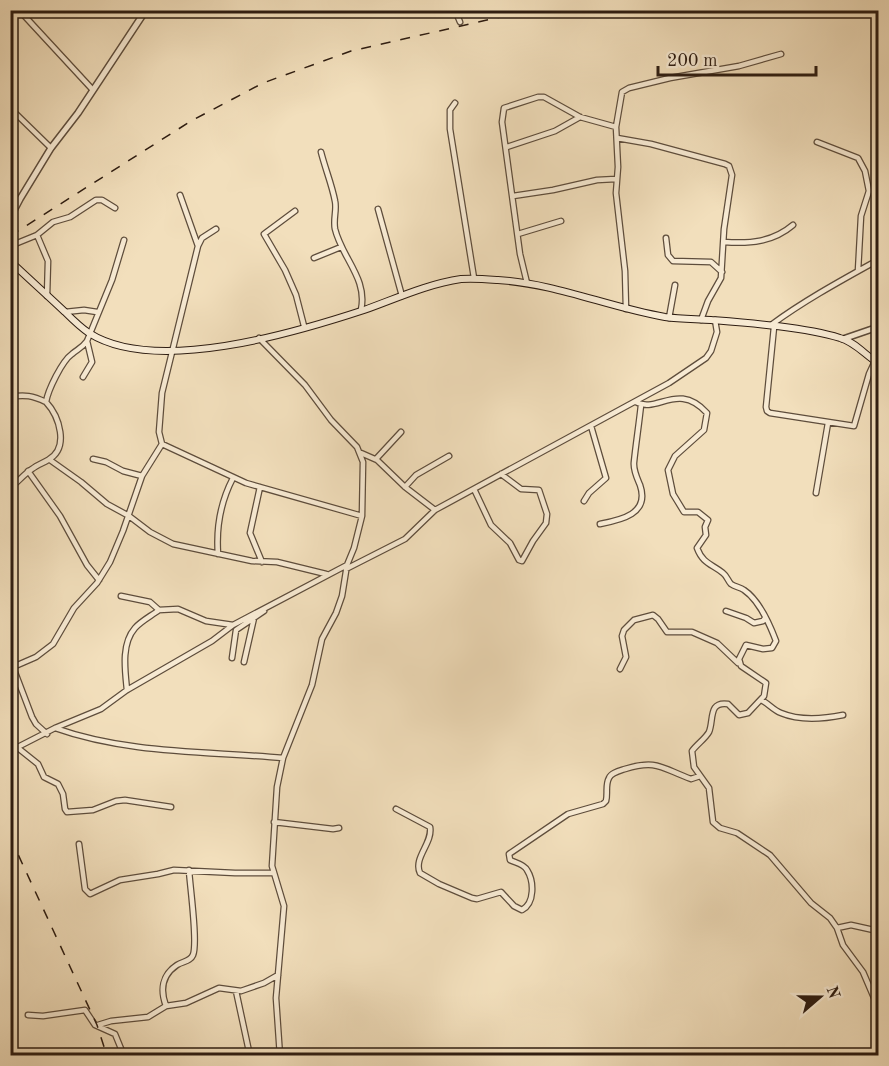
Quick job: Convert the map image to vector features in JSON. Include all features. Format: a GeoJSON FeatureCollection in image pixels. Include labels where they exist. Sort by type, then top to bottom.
{"type":"FeatureCollection","features":[{"type":"Feature","properties":{"kind":"main road"},"geometry":{"type":"LineString","coordinates":[[10,261],[89,333],[115,345],[171,352],[213,348],[259,338],[361,310],[431,286],[474,278],[527,283],[565,290],[626,309],[669,318],[715,320],[821,333],[843,339],[877,362]]}},
{"type":"Feature","properties":{"kind":"street"},"geometry":{"type":"LineString","coordinates":[[19,10],[92,89]]}},
{"type":"Feature","properties":{"kind":"street"},"geometry":{"type":"LineString","coordinates":[[10,218],[51,148],[78,113],[146,10]]}},
{"type":"Feature","properties":{"kind":"street"},"geometry":{"type":"LineString","coordinates":[[455,10],[460,22]]}},
{"type":"Feature","properties":{"kind":"street"},"geometry":{"type":"LineString","coordinates":[[626,309],[625,271],[616,178],[618,167],[616,127],[620,96],[625,90],[670,78],[739,66],[781,54]]}},
{"type":"Feature","properties":{"kind":"street"},"geometry":{"type":"LineString","coordinates":[[527,283],[520,254],[502,112],[507,106],[538,96],[580,117],[616,127]]}},
{"type":"Feature","properties":{"kind":"street"},"geometry":{"type":"LineString","coordinates":[[455,103],[448,118],[474,278]]}},
{"type":"Feature","properties":{"kind":"street"},"geometry":{"type":"LineString","coordinates":[[10,108],[51,148]]}},
{"type":"Feature","properties":{"kind":"street"},"geometry":{"type":"LineString","coordinates":[[507,147],[555,131],[580,117]]}},
{"type":"Feature","properties":{"kind":"street"},"geometry":{"type":"LineString","coordinates":[[617,138],[664,147],[729,166],[732,175],[722,272],[701,320]]}},
{"type":"Feature","properties":{"kind":"street"},"geometry":{"type":"LineString","coordinates":[[817,142],[858,158],[865,171],[869,191],[861,216],[858,271]]}},
{"type":"Feature","properties":{"kind":"street"},"geometry":{"type":"LineString","coordinates":[[321,152],[335,198],[335,229],[341,247],[364,293],[361,310]]}},
{"type":"Feature","properties":{"kind":"street"},"geometry":{"type":"LineString","coordinates":[[513,196],[616,178]]}},
{"type":"Feature","properties":{"kind":"street"},"geometry":{"type":"LineString","coordinates":[[180,195],[198,246]]}},
{"type":"Feature","properties":{"kind":"street"},"geometry":{"type":"LineString","coordinates":[[10,246],[37,235],[53,222],[70,217],[96,200],[102,200],[115,208]]}},
{"type":"Feature","properties":{"kind":"street"},"geometry":{"type":"LineString","coordinates":[[378,209],[387,249],[402,296]]}},
{"type":"Feature","properties":{"kind":"street"},"geometry":{"type":"LineString","coordinates":[[295,211],[264,234],[296,295],[304,326]]}},
{"type":"Feature","properties":{"kind":"street"},"geometry":{"type":"LineString","coordinates":[[518,234],[561,220]]}},
{"type":"Feature","properties":{"kind":"street"},"geometry":{"type":"LineString","coordinates":[[724,242],[750,242],[773,238],[793,225]]}},
{"type":"Feature","properties":{"kind":"street"},"geometry":{"type":"LineString","coordinates":[[46,734],[32,717],[13,667],[36,657],[53,644],[74,608],[99,580],[110,562],[142,476],[162,444],[159,432],[162,393],[171,352],[198,246],[202,238],[216,229]]}},
{"type":"Feature","properties":{"kind":"street"},"geometry":{"type":"LineString","coordinates":[[37,235],[48,261],[47,296]]}},
{"type":"Feature","properties":{"kind":"street"},"geometry":{"type":"LineString","coordinates":[[666,238],[668,255],[673,261],[711,262],[722,272]]}},
{"type":"Feature","properties":{"kind":"street"},"geometry":{"type":"LineString","coordinates":[[46,402],[48,391],[70,355],[83,347],[87,341],[112,280],[124,240]]}},
{"type":"Feature","properties":{"kind":"street"},"geometry":{"type":"LineString","coordinates":[[314,258],[341,247]]}},
{"type":"Feature","properties":{"kind":"street"},"geometry":{"type":"LineString","coordinates":[[877,362],[869,374],[856,424],[852,426],[786,417],[767,411],[772,327],[788,312],[879,260]]}},
{"type":"Feature","properties":{"kind":"street"},"geometry":{"type":"LineString","coordinates":[[669,318],[675,285]]}},
{"type":"Feature","properties":{"kind":"street"},"geometry":{"type":"LineString","coordinates":[[66,312],[84,310],[97,312]]}},
{"type":"Feature","properties":{"kind":"street"},"geometry":{"type":"LineString","coordinates":[[10,751],[55,728],[101,709],[127,690],[212,641],[233,625],[327,574],[347,567],[405,539],[435,510],[591,426],[639,404],[706,358],[716,341],[715,320]]}},
{"type":"Feature","properties":{"kind":"street"},"geometry":{"type":"LineString","coordinates":[[843,339],[879,327]]}},
{"type":"Feature","properties":{"kind":"street"},"geometry":{"type":"LineString","coordinates":[[259,338],[304,385],[361,453],[376,459],[405,487],[435,510]]}},
{"type":"Feature","properties":{"kind":"street"},"geometry":{"type":"LineString","coordinates":[[83,377],[92,362],[87,341]]}},
{"type":"Feature","properties":{"kind":"street"},"geometry":{"type":"LineString","coordinates":[[10,397],[33,396],[46,402],[55,413],[60,435],[59,448],[50,460],[28,471],[10,488]]}},
{"type":"Feature","properties":{"kind":"street"},"geometry":{"type":"LineString","coordinates":[[639,404],[670,398],[680,399],[696,402],[707,413],[704,430],[675,456],[669,466],[668,476],[680,508],[684,512],[698,512],[708,520],[705,527],[706,535],[697,548],[698,552],[706,563],[722,573],[731,584],[742,588],[751,596],[763,611],[776,639],[771,648],[745,646],[738,663]]}},
{"type":"Feature","properties":{"kind":"street"},"geometry":{"type":"LineString","coordinates":[[600,524],[633,515],[638,507],[641,488],[633,463],[639,435],[639,404]]}},
{"type":"Feature","properties":{"kind":"street"},"geometry":{"type":"LineString","coordinates":[[816,494],[828,423]]}},
{"type":"Feature","properties":{"kind":"street"},"geometry":{"type":"LineString","coordinates":[[584,501],[589,493],[606,478],[591,426]]}},
{"type":"Feature","properties":{"kind":"street"},"geometry":{"type":"LineString","coordinates":[[376,459],[400,432]]}},
{"type":"Feature","properties":{"kind":"street"},"geometry":{"type":"LineString","coordinates":[[162,444],[233,478],[362,516]]}},
{"type":"Feature","properties":{"kind":"street"},"geometry":{"type":"LineString","coordinates":[[280,1056],[276,1004],[284,906],[280,887],[273,873],[277,787],[283,758],[312,685],[322,639],[342,597],[347,567],[362,516],[363,462],[361,453]]}},
{"type":"Feature","properties":{"kind":"street"},"geometry":{"type":"LineString","coordinates":[[405,487],[416,475],[449,456]]}},
{"type":"Feature","properties":{"kind":"street"},"geometry":{"type":"LineString","coordinates":[[93,459],[142,476]]}},
{"type":"Feature","properties":{"kind":"street"},"geometry":{"type":"LineString","coordinates":[[50,460],[107,504],[173,544],[263,562],[277,562],[327,574]]}},
{"type":"Feature","properties":{"kind":"street"},"geometry":{"type":"LineString","coordinates":[[28,471],[60,516],[87,565],[99,580]]}},
{"type":"Feature","properties":{"kind":"street"},"geometry":{"type":"LineString","coordinates":[[474,489],[491,525],[510,543],[518,559],[522,561],[533,540],[546,524],[547,514],[539,490],[521,489],[501,474]]}},
{"type":"Feature","properties":{"kind":"street"},"geometry":{"type":"LineString","coordinates":[[218,554],[219,515],[233,478]]}},
{"type":"Feature","properties":{"kind":"street"},"geometry":{"type":"LineString","coordinates":[[260,487],[250,533],[263,562]]}},
{"type":"Feature","properties":{"kind":"street"},"geometry":{"type":"LineString","coordinates":[[121,596],[150,602],[159,610]]}},
{"type":"Feature","properties":{"kind":"street"},"geometry":{"type":"LineString","coordinates":[[232,658],[236,630],[264,611],[264,608]]}},
{"type":"Feature","properties":{"kind":"street"},"geometry":{"type":"LineString","coordinates":[[127,690],[125,660],[130,635],[136,626],[159,610],[178,609],[206,621],[233,625]]}},
{"type":"Feature","properties":{"kind":"street"},"geometry":{"type":"LineString","coordinates":[[726,611],[754,623],[763,621],[765,618]]}},
{"type":"Feature","properties":{"kind":"street"},"geometry":{"type":"LineString","coordinates":[[620,669],[626,657],[622,636],[624,630],[634,620],[653,615],[667,632],[692,632],[717,643],[738,663],[766,683],[766,692],[750,712],[737,713],[725,703],[713,709],[710,730],[692,751],[694,766],[709,788],[714,825],[737,833],[770,855],[811,903],[830,918],[837,928],[843,945],[863,972],[879,1007]]}},
{"type":"Feature","properties":{"kind":"street"},"geometry":{"type":"LineString","coordinates":[[244,662],[254,618]]}},
{"type":"Feature","properties":{"kind":"street"},"geometry":{"type":"LineString","coordinates":[[761,700],[779,713],[794,717],[810,719],[843,715]]}},
{"type":"Feature","properties":{"kind":"street"},"geometry":{"type":"LineString","coordinates":[[55,728],[82,738],[177,752],[283,758]]}},
{"type":"Feature","properties":{"kind":"street"},"geometry":{"type":"LineString","coordinates":[[18,748],[38,764],[44,777],[58,784],[63,794],[65,809],[68,812],[93,810],[125,800],[171,807]]}},
{"type":"Feature","properties":{"kind":"street"},"geometry":{"type":"LineString","coordinates":[[396,809],[430,827],[431,835],[418,864],[420,873],[472,898],[477,899],[501,892],[514,906],[522,909],[530,901],[531,886],[527,870],[510,860],[509,854],[568,814],[603,804],[606,801],[609,776],[645,763],[654,764],[691,779],[700,776]]}},
{"type":"Feature","properties":{"kind":"street"},"geometry":{"type":"LineString","coordinates":[[274,822],[339,828]]}},
{"type":"Feature","properties":{"kind":"street"},"geometry":{"type":"LineString","coordinates":[[79,844],[87,893],[90,894],[126,879],[174,870],[273,873]]}},
{"type":"Feature","properties":{"kind":"street"},"geometry":{"type":"LineString","coordinates":[[166,1006],[162,991],[164,981],[177,965],[189,960],[193,954],[195,941],[189,870]]}},
{"type":"Feature","properties":{"kind":"street"},"geometry":{"type":"LineString","coordinates":[[837,928],[851,925],[879,931]]}},
{"type":"Feature","properties":{"kind":"street"},"geometry":{"type":"LineString","coordinates":[[98,1025],[111,1021],[148,1017],[166,1006],[186,1003],[222,987],[236,991],[264,983],[278,975]]}},
{"type":"Feature","properties":{"kind":"street"},"geometry":{"type":"LineString","coordinates":[[236,991],[250,1056]]}},
{"type":"Feature","properties":{"kind":"street"},"geometry":{"type":"LineString","coordinates":[[28,1015],[43,1016],[83,1010],[88,1012],[93,1023],[115,1034],[124,1056]]}},
{"type":"Feature","properties":{"kind":"railway"},"geometry":{"type":"LineString","coordinates":[[10,236],[191,121],[263,83],[351,51],[531,10]]}},
{"type":"Feature","properties":{"kind":"railway"},"geometry":{"type":"LineString","coordinates":[[10,837],[97,1025],[107,1056]]}}]}
